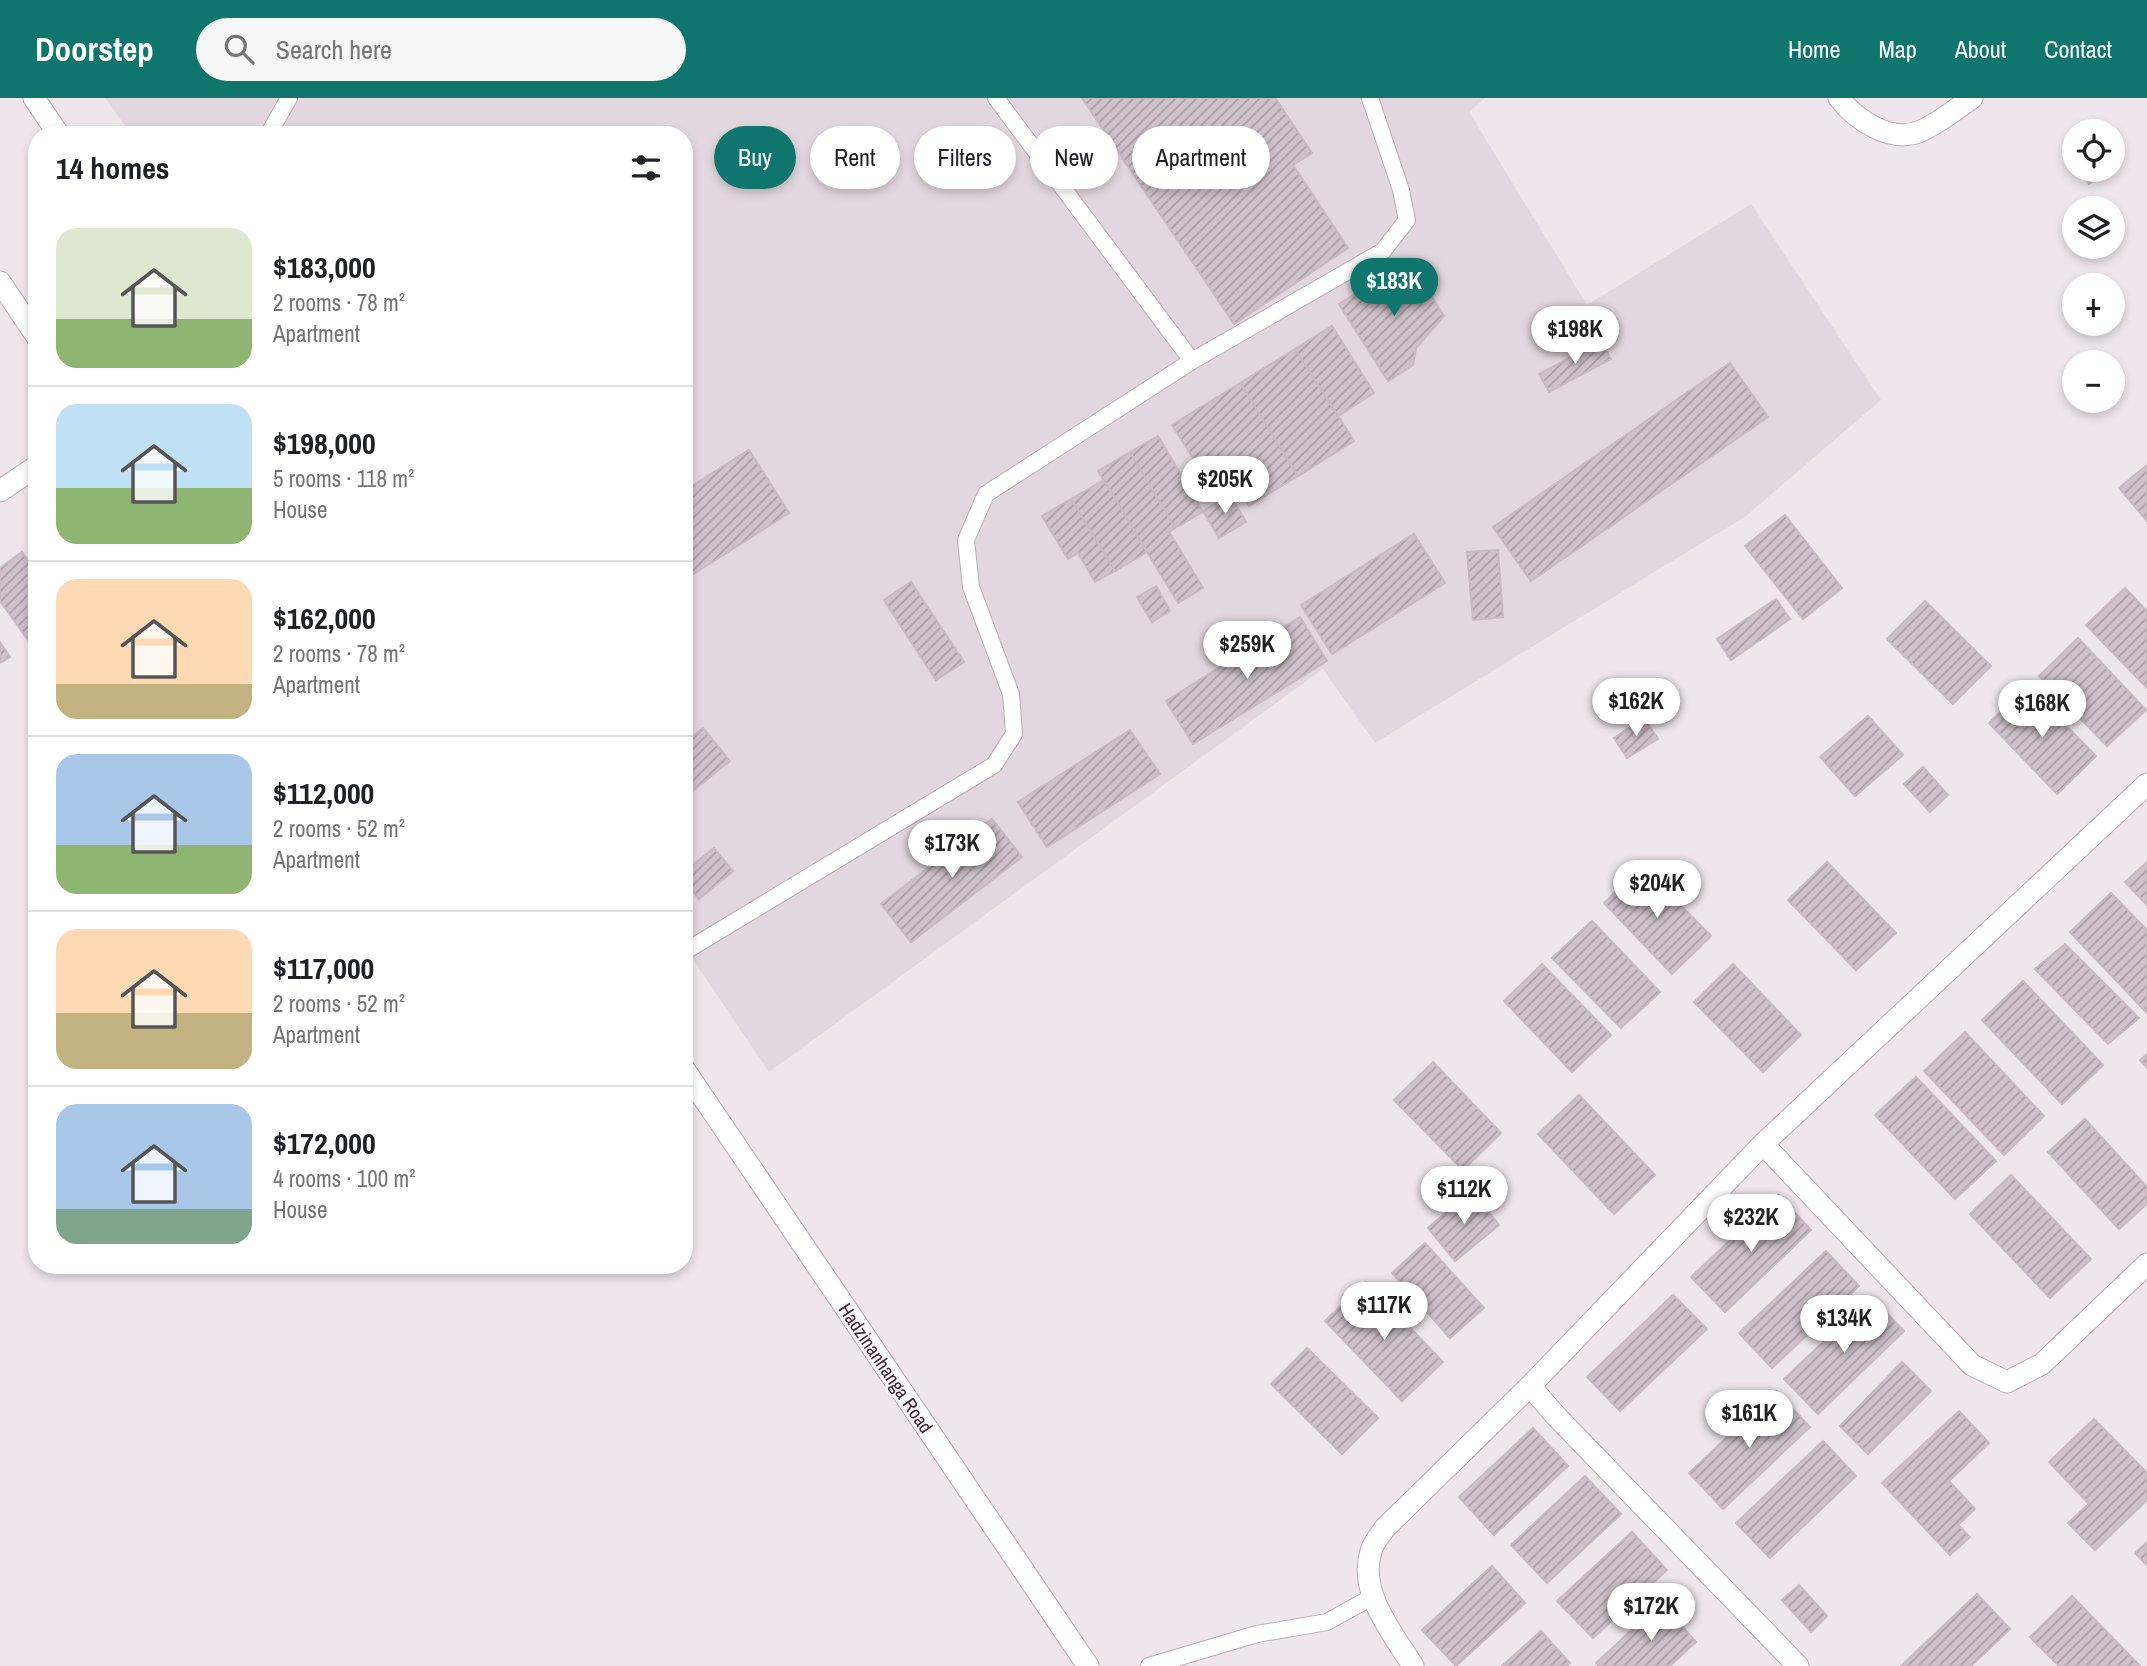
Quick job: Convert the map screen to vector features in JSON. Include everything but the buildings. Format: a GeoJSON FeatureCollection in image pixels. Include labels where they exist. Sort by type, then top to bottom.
{"type":"FeatureCollection","features":[{"type":"Feature","properties":{"kind":"street"},"geometry":{"type":"LineString","coordinates":[[34,98],[53,126]]}},
{"type":"Feature","properties":{"kind":"street"},"geometry":{"type":"LineString","coordinates":[[1839,98],[1856,118],[1873,127],[1910,134],[1972,98]]}},
{"type":"Feature","properties":{"kind":"street"},"geometry":{"type":"LineString","coordinates":[[0,282],[28,324]]}},
{"type":"Feature","properties":{"kind":"street"},"geometry":{"type":"LineString","coordinates":[[0,491],[28,472]]}},
{"type":"Feature","properties":{"kind":"street"},"geometry":{"type":"LineString","coordinates":[[1413,1666],[1373,1597],[1367,1571],[1371,1549],[1385,1528],[1530,1386],[1763,1144],[2147,784]]}},
{"type":"Feature","properties":{"kind":"street","name":"Hadzinanhanga Road"},"geometry":{"type":"LineString","coordinates":[[693,1082],[1088,1666]]}},
{"type":"Feature","properties":{"kind":"street"},"geometry":{"type":"LineString","coordinates":[[1763,1144],[1972,1365],[2007,1382],[2042,1364],[2147,1264]]}},
{"type":"Feature","properties":{"kind":"street"},"geometry":{"type":"LineString","coordinates":[[1530,1386],[1798,1666]]}},
{"type":"Feature","properties":{"kind":"lane"},"geometry":{"type":"LineString","coordinates":[[273,126],[289,98]]}},
{"type":"Feature","properties":{"kind":"lane"},"geometry":{"type":"LineString","coordinates":[[996,98],[1192,361]]}},
{"type":"Feature","properties":{"kind":"lane"},"geometry":{"type":"LineString","coordinates":[[693,947],[994,765],[1014,734],[1011,694],[971,587],[966,540],[986,494],[1192,361],[1383,251],[1407,220],[1401,190],[1370,98]]}},
{"type":"Feature","properties":{"kind":"lane"},"geometry":{"type":"LineString","coordinates":[[1149,1666],[1257,1634],[1327,1622],[1373,1597]]}},
{"type":"Feature","properties":{"kind":"shaded area"},"geometry":{"type":"Polygon","coordinates":[[[105,98],[1485,98],[1469,112],[1587,305],[1751,204],[1881,400],[1746,516],[1375,743],[1323,669],[769,1072],[693,959],[693,126],[125,126],[105,98]]]}}]}
